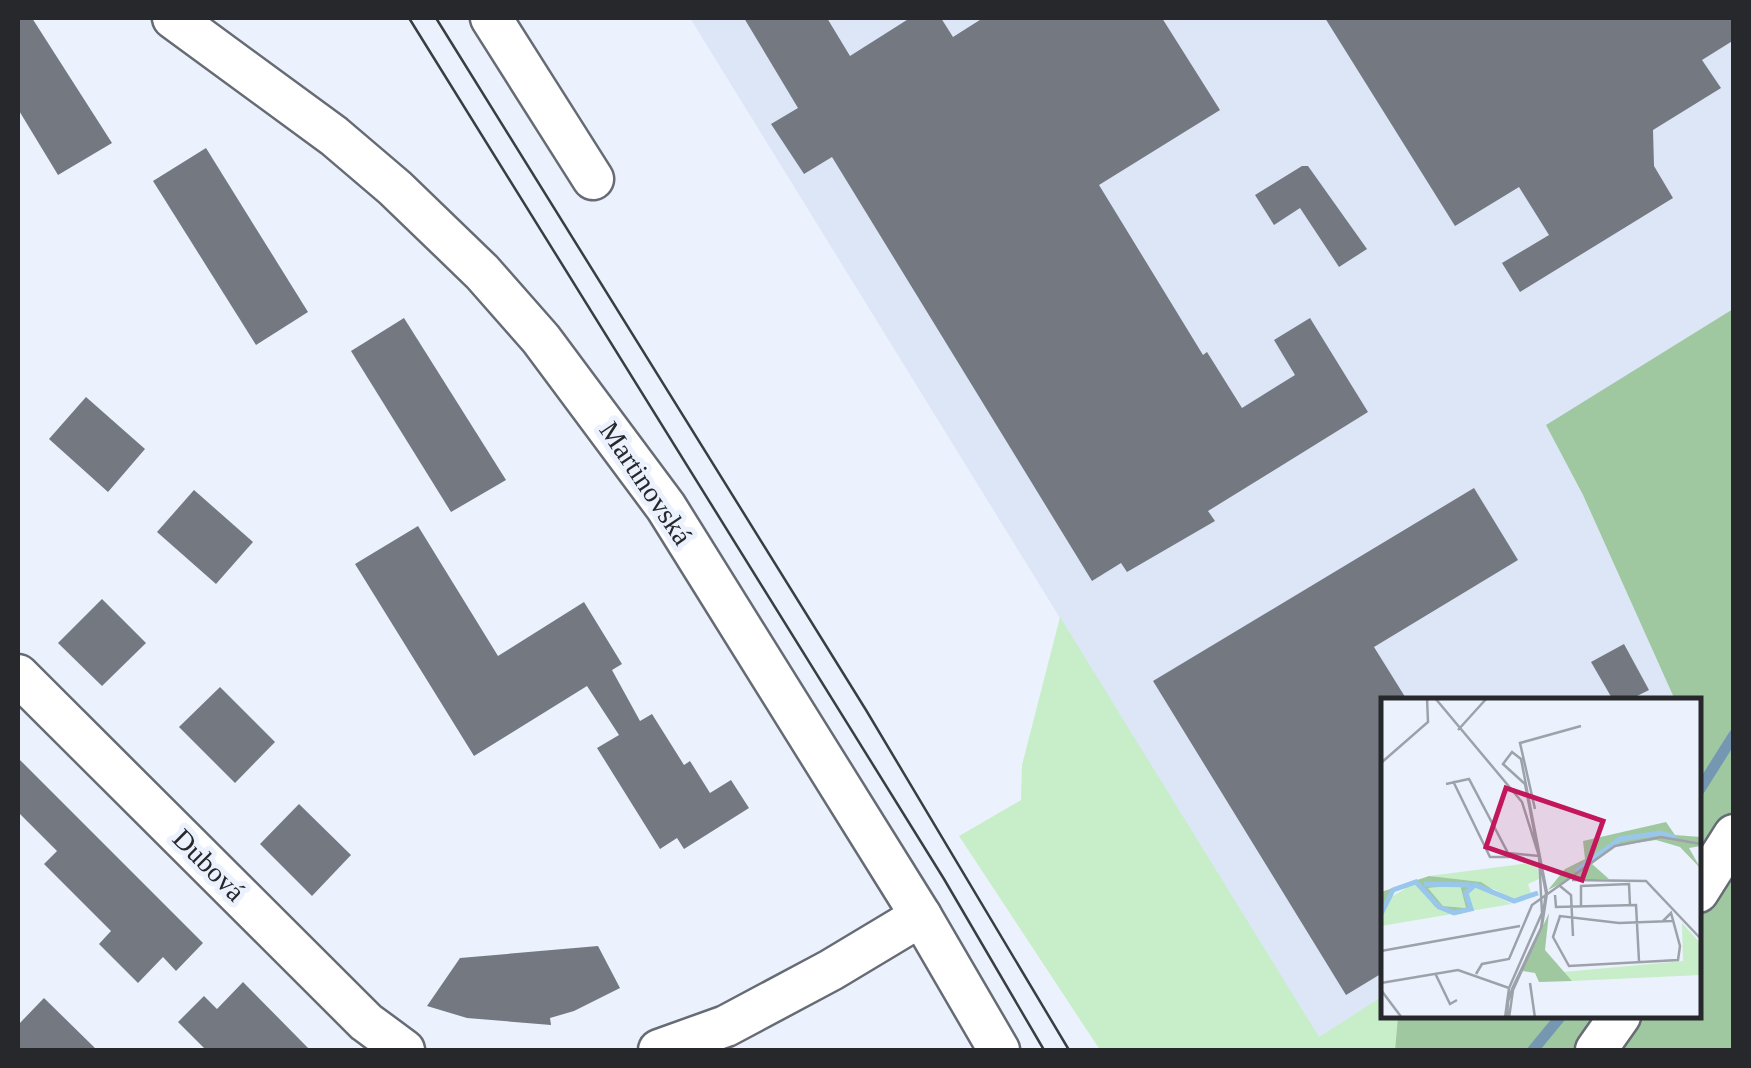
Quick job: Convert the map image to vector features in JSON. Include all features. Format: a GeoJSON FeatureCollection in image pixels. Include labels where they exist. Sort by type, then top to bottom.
{"type":"FeatureCollection","features":[{"type":"Feature","properties":{"kind":"street","name":"Martinovská"},"geometry":{"type":"LineString","coordinates":[[173,18],[334,136],[394,188],[482,272],[541,339],[666,507],[921,916],[998,1050]]}},
{"type":"Feature","properties":{"kind":"street"},"geometry":{"type":"LineString","coordinates":[[491,18],[593,179]]}},
{"type":"Feature","properties":{"kind":"street","name":"Dubová"},"geometry":{"type":"LineString","coordinates":[[18,675],[366,1022],[404,1050]]}},
{"type":"Feature","properties":{"kind":"street"},"geometry":{"type":"LineString","coordinates":[[1701,887],[1734,835]]}},
{"type":"Feature","properties":{"kind":"street"},"geometry":{"type":"LineString","coordinates":[[659,1050],[726,1026],[921,916]]}},
{"type":"Feature","properties":{"kind":"street"},"geometry":{"type":"LineString","coordinates":[[1596,1050],[1619,1018]]}},
{"type":"Feature","properties":{"kind":"shaded area"},"geometry":{"type":"Polygon","coordinates":[[[690,18],[1733,18],[1733,309],[1547,425],[1583,495],[1674,698],[1381,698],[1381,998],[1319,1038],[690,18]]]}},
{"type":"Feature","properties":{"kind":"green space"},"geometry":{"type":"Polygon","coordinates":[[[1733,309],[1733,1050],[1395,1050],[1398,1018],[1701,1018],[1701,698],[1674,698],[1583,495],[1546,425],[1733,309]]]}},
{"type":"Feature","properties":{"kind":"green space"},"geometry":{"type":"Polygon","coordinates":[[[1060,617],[1319,1037],[1381,997],[1381,1018],[1398,1018],[1395,1050],[1100,1050],[959,836],[1021,800],[1022,765],[1060,617]]]}},
{"type":"Feature","properties":{"kind":"building"},"geometry":{"type":"Polygon","coordinates":[[[18,18],[32,18],[112,143],[58,175],[18,109],[18,18]]]}},
{"type":"Feature","properties":{"kind":"building"},"geometry":{"type":"Polygon","coordinates":[[[744,18],[827,18],[850,56],[910,18],[941,18],[953,37],[983,18],[1162,18],[1220,110],[1099,185],[1203,355],[1207,352],[1242,408],[1295,375],[1274,340],[1310,318],[1368,412],[1208,511],[1215,521],[1127,572],[1121,563],[1092,581],[832,157],[804,174],[771,124],[798,108],[744,18]]]}},
{"type":"Feature","properties":{"kind":"building"},"geometry":{"type":"Polygon","coordinates":[[[1325,18],[1734,18],[1734,40],[1702,60],[1721,88],[1653,130],[1654,166],[1673,198],[1520,292],[1502,263],[1549,235],[1519,187],[1455,226],[1325,18]]]}},
{"type":"Feature","properties":{"kind":"building"},"geometry":{"type":"Polygon","coordinates":[[[206,148],[308,312],[256,345],[153,181],[206,148]]]}},
{"type":"Feature","properties":{"kind":"building"},"geometry":{"type":"Polygon","coordinates":[[[1308,166],[1367,249],[1339,267],[1300,208],[1274,225],[1255,195],[1308,166]]]}},
{"type":"Feature","properties":{"kind":"building"},"geometry":{"type":"Polygon","coordinates":[[[404,318],[506,480],[451,512],[351,351],[404,318]]]}},
{"type":"Feature","properties":{"kind":"building"},"geometry":{"type":"Polygon","coordinates":[[[86,397],[145,449],[108,492],[49,439],[86,397]]]}},
{"type":"Feature","properties":{"kind":"building"},"geometry":{"type":"Polygon","coordinates":[[[1474,488],[1518,560],[1374,647],[1406,698],[1381,698],[1381,974],[1346,995],[1153,681],[1474,488]]]}},
{"type":"Feature","properties":{"kind":"building"},"geometry":{"type":"Polygon","coordinates":[[[194,490],[253,542],[216,584],[157,532],[194,490]]]}},
{"type":"Feature","properties":{"kind":"building"},"geometry":{"type":"Polygon","coordinates":[[[418,526],[498,656],[584,602],[622,664],[612,670],[640,721],[652,714],[684,765],[690,761],[710,793],[731,780],[749,808],[684,849],[677,838],[660,849],[597,748],[619,735],[587,686],[474,756],[355,564],[418,526]]]}},
{"type":"Feature","properties":{"kind":"building"},"geometry":{"type":"Polygon","coordinates":[[[102,599],[146,643],[102,686],[58,643],[102,599]]]}},
{"type":"Feature","properties":{"kind":"building"},"geometry":{"type":"Polygon","coordinates":[[[1624,644],[1649,690],[1633,698],[1612,698],[1591,662],[1624,644]]]}},
{"type":"Feature","properties":{"kind":"building"},"geometry":{"type":"Polygon","coordinates":[[[220,687],[275,742],[235,783],[179,727],[220,687]]]}},
{"type":"Feature","properties":{"kind":"building"},"geometry":{"type":"Polygon","coordinates":[[[18,758],[203,943],[176,971],[163,957],[138,983],[99,944],[111,931],[44,864],[57,851],[18,812],[18,758]]]}},
{"type":"Feature","properties":{"kind":"building"},"geometry":{"type":"Polygon","coordinates":[[[299,804],[351,855],[312,896],[260,844],[299,804]]]}},
{"type":"Feature","properties":{"kind":"building"},"geometry":{"type":"Polygon","coordinates":[[[598,946],[620,988],[574,1011],[550,1018],[551,1025],[467,1018],[427,1006],[460,958],[598,946]]]}},
{"type":"Feature","properties":{"kind":"building"},"geometry":{"type":"Polygon","coordinates":[[[243,982],[310,1050],[206,1050],[178,1022],[204,996],[217,1009],[243,982]]]}},
{"type":"Feature","properties":{"kind":"building"},"geometry":{"type":"Polygon","coordinates":[[[44,998],[97,1050],[18,1050],[18,1025],[44,998]]]}},
{"type":"Feature","properties":{"kind":"waterway"},"geometry":{"type":"LineString","coordinates":[[1701,787],[1734,735]]}},
{"type":"Feature","properties":{"kind":"waterway"},"geometry":{"type":"LineString","coordinates":[[1533,1050],[1559,1018]]}},
{"type":"Feature","properties":{"kind":"tram line"},"geometry":{"type":"LineString","coordinates":[[409,18],[944,879],[1044,1050]]}},
{"type":"Feature","properties":{"kind":"tram line"},"geometry":{"type":"LineString","coordinates":[[436,18],[866,710],[1069,1050]]}}]}
